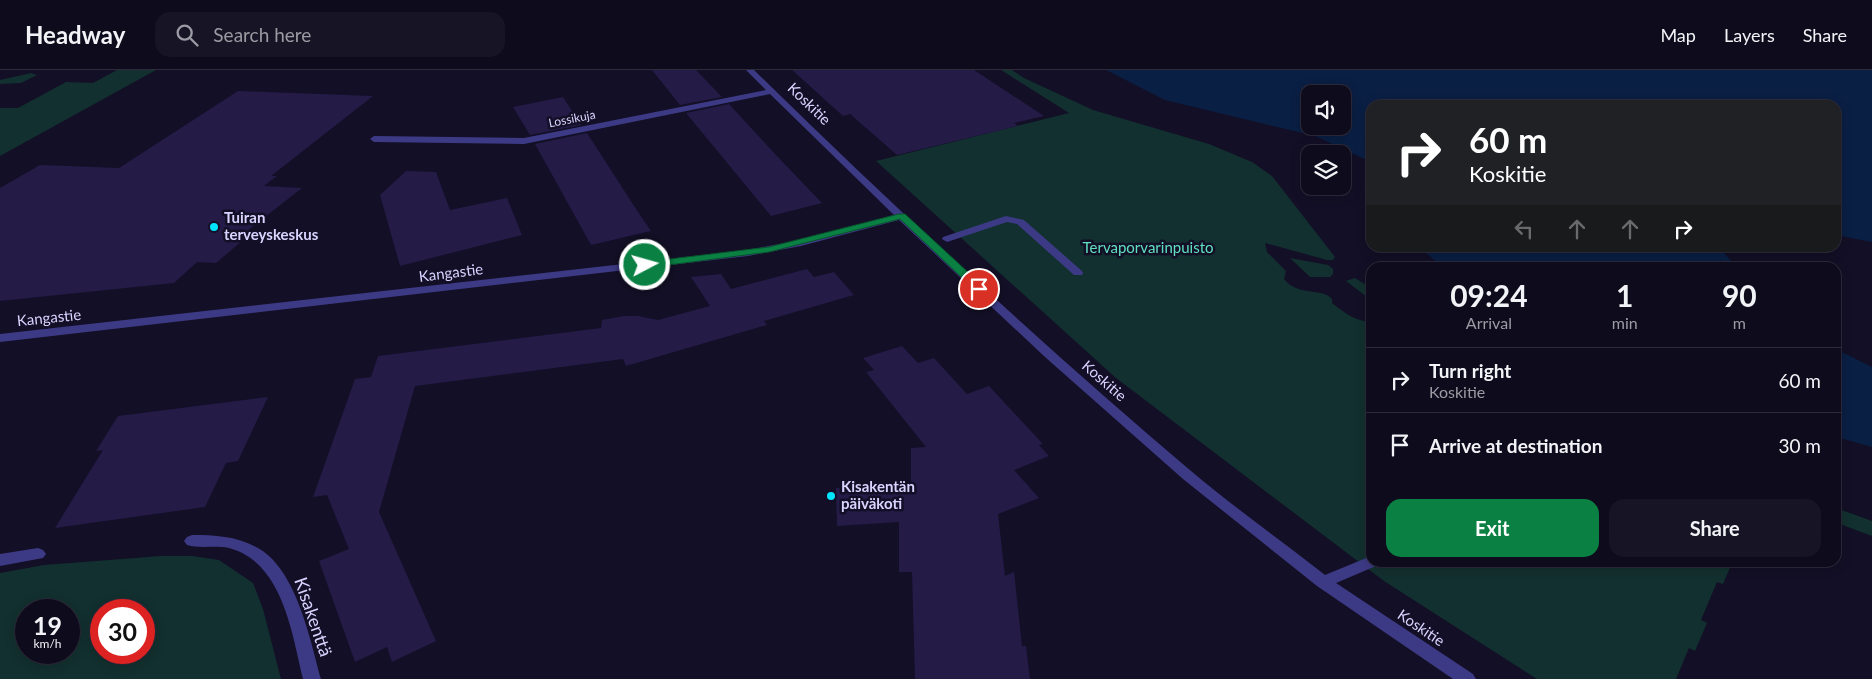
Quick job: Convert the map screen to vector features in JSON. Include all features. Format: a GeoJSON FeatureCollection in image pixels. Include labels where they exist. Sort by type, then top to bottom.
{"type":"FeatureCollection","features":[{"type":"Feature","properties":{"kind":"street","name":"Koskitie"},"geometry":{"type":"LineString","coordinates":[[750,70],[844,163],[1049,354],[1188,476],[1323,582],[1467,679]]}},
{"type":"Feature","properties":{"kind":"street","name":"Lossikuja"},"geometry":{"type":"LineString","coordinates":[[374,139],[524,141],[772,91]]}},
{"type":"Feature","properties":{"kind":"street","name":"Kangastie"},"geometry":{"type":"LineString","coordinates":[[0,338],[748,253],[801,243],[902,216]]}},
{"type":"Feature","properties":{"kind":"street"},"geometry":{"type":"LineString","coordinates":[[947,239],[1006,219],[1020,222],[1078,273]]}},
{"type":"Feature","properties":{"kind":"street","name":"Kisakenttä"},"geometry":{"type":"LineString","coordinates":[[192,541],[234,544],[249,550],[264,560],[278,575],[312,679]]}},
{"type":"Feature","properties":{"kind":"street"},"geometry":{"type":"LineString","coordinates":[[0,560],[38,554]]}},
{"type":"Feature","properties":{"kind":"street"},"geometry":{"type":"LineString","coordinates":[[1323,582],[1366,564]]}},
{"type":"Feature","properties":{"kind":"green space"},"geometry":{"type":"Polygon","coordinates":[[[117,70],[156,70],[0,156],[0,108],[18,108],[66,82],[93,83],[117,70]]]}},
{"type":"Feature","properties":{"kind":"green space","name":"Tervaporvarinpuisto"},"geometry":{"type":"Polygon","coordinates":[[[1001,70],[1012,70],[1024,78],[1093,110],[1209,144],[1252,162],[1272,176],[1335,257],[1333,260],[1327,260],[1265,243],[1267,252],[1286,271],[1284,279],[1290,285],[1303,290],[1328,295],[1332,299],[1332,303],[1346,313],[1366,321],[1366,567],[1730,567],[1723,584],[1717,582],[1701,620],[1707,623],[1695,651],[1689,648],[1676,679],[1537,679],[1384,581],[1116,378],[876,161],[1069,113],[1001,70]]]}},
{"type":"Feature","properties":{"kind":"green space"},"geometry":{"type":"Polygon","coordinates":[[[31,73],[37,75],[21,83],[0,84],[0,80],[31,73]]]}},
{"type":"Feature","properties":{"kind":"green space"},"geometry":{"type":"Polygon","coordinates":[[[1290,258],[1328,265],[1333,269],[1333,274],[1330,277],[1310,277],[1290,258]]]}},
{"type":"Feature","properties":{"kind":"green space"},"geometry":{"type":"Polygon","coordinates":[[[1355,278],[1366,285],[1366,296],[1346,281],[1355,278]]]}},
{"type":"Feature","properties":{"kind":"green space"},"geometry":{"type":"Polygon","coordinates":[[[1841,510],[1872,521],[1872,536],[1841,524],[1841,510]]]}},
{"type":"Feature","properties":{"kind":"green space"},"geometry":{"type":"Polygon","coordinates":[[[161,556],[192,556],[219,560],[253,583],[263,609],[281,679],[0,679],[0,573],[44,565],[161,556]]]}},
{"type":"Feature","properties":{"kind":"water"},"geometry":{"type":"Polygon","coordinates":[[[1106,70],[1872,70],[1872,242],[1841,236],[1841,100],[1366,100],[1366,160],[1351,153],[1351,145],[1334,145],[1311,135],[1351,135],[1351,85],[1301,85],[1301,133],[1165,100],[1106,70]]]}},
{"type":"Feature","properties":{"kind":"water"},"geometry":{"type":"Polygon","coordinates":[[[1425,252],[1723,252],[1732,262],[1436,262],[1425,252]]]}},
{"type":"Feature","properties":{"kind":"water"},"geometry":{"type":"Polygon","coordinates":[[[1841,352],[1872,367],[1872,447],[1841,438],[1841,352]]]}},
{"type":"Feature","properties":{"kind":"building"},"geometry":{"type":"Polygon","coordinates":[[[652,70],[696,70],[722,97],[680,105],[652,70]]]}},
{"type":"Feature","properties":{"kind":"building"},"geometry":{"type":"Polygon","coordinates":[[[792,70],[974,70],[1044,116],[1014,123],[1018,126],[897,155],[850,114],[843,116],[792,70]]]}},
{"type":"Feature","properties":{"kind":"building"},"geometry":{"type":"Polygon","coordinates":[[[238,91],[373,96],[271,176],[277,176],[264,186],[302,188],[242,235],[249,235],[216,263],[197,262],[174,283],[0,301],[0,188],[40,165],[119,168],[238,91]]]}},
{"type":"Feature","properties":{"kind":"building"},"geometry":{"type":"Polygon","coordinates":[[[563,97],[581,125],[530,135],[513,107],[563,97]]]}},
{"type":"Feature","properties":{"kind":"building"},"geometry":{"type":"Polygon","coordinates":[[[729,104],[822,203],[771,216],[686,113],[729,104]]]}},
{"type":"Feature","properties":{"kind":"building"},"geometry":{"type":"Polygon","coordinates":[[[587,133],[651,231],[591,245],[535,144],[587,133]]]}},
{"type":"Feature","properties":{"kind":"building"},"geometry":{"type":"Polygon","coordinates":[[[406,171],[436,172],[450,210],[507,198],[522,235],[400,266],[380,195],[406,171]]]}},
{"type":"Feature","properties":{"kind":"building"},"geometry":{"type":"Polygon","coordinates":[[[807,269],[814,277],[834,272],[854,295],[764,321],[767,325],[626,366],[623,359],[415,386],[379,512],[436,641],[392,662],[387,647],[355,662],[319,561],[349,549],[327,495],[313,497],[355,379],[371,377],[378,356],[601,328],[602,320],[624,316],[638,316],[658,320],[710,306],[691,277],[721,274],[731,289],[807,269]]]}},
{"type":"Feature","properties":{"kind":"building"},"geometry":{"type":"Polygon","coordinates":[[[902,346],[918,363],[934,358],[967,394],[989,386],[1043,444],[1039,445],[1049,456],[1014,470],[1039,498],[998,514],[1005,576],[1014,572],[1022,646],[1026,646],[1030,679],[915,679],[912,572],[899,572],[899,522],[837,526],[836,488],[911,490],[911,448],[926,447],[866,372],[874,370],[863,358],[902,346]]]}},
{"type":"Feature","properties":{"kind":"building"},"geometry":{"type":"Polygon","coordinates":[[[268,397],[238,461],[226,463],[205,507],[55,528],[103,450],[96,451],[118,416],[268,397]]]}},
{"type":"Feature","properties":{"kind":"place","name":"Tuiran terveyskeskus"},"geometry":{"type":"Point","coordinates":[214,227]}},
{"type":"Feature","properties":{"kind":"place","name":"Kisakentän päiväkoti"},"geometry":{"type":"Point","coordinates":[831,496]}},
{"type":"Feature","properties":{"kind":"route"},"geometry":{"type":"LineString","coordinates":[[645,265],[769,250],[902,216],[979,289]]}}]}
